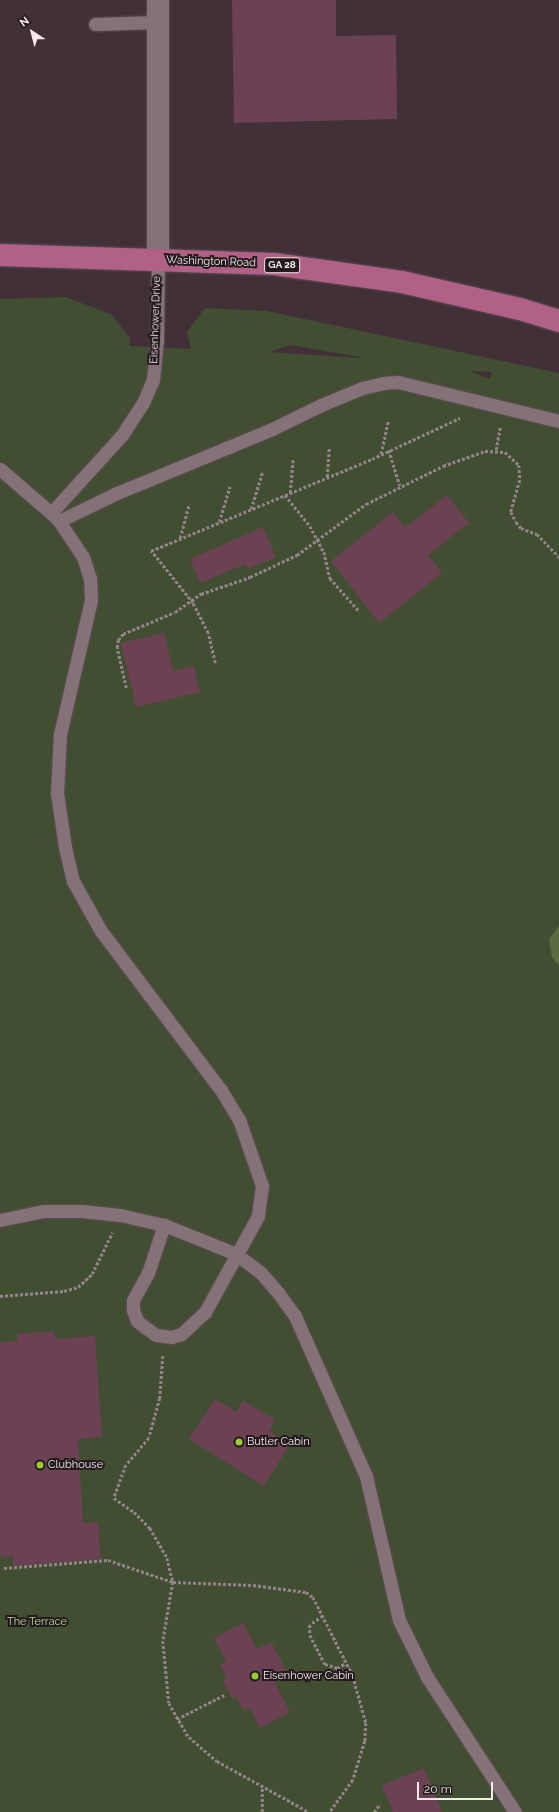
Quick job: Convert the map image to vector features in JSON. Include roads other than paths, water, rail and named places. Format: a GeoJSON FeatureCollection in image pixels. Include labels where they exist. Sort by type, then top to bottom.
{"type":"FeatureCollection","features":[{"type":"Feature","properties":{"kind":"main road","name":"Washington Road"},"geometry":{"type":"LineString","coordinates":[[0,255],[274,264],[402,282],[520,309],[559,321]]}},
{"type":"Feature","properties":{"kind":"street","name":"Eisenhower Drive"},"geometry":{"type":"LineString","coordinates":[[158,0],[158,260]]}},
{"type":"Feature","properties":{"kind":"lane"},"geometry":{"type":"LineString","coordinates":[[95,24],[158,22]]}},
{"type":"Feature","properties":{"kind":"lane","name":"Eisenhower Drive"},"geometry":{"type":"LineString","coordinates":[[55,517],[122,435],[143,403],[153,380],[157,340],[158,260]]}},
{"type":"Feature","properties":{"kind":"lane"},"geometry":{"type":"LineString","coordinates":[[55,517],[272,429],[321,405],[362,388],[383,383],[398,382],[559,421]]}},
{"type":"Feature","properties":{"kind":"lane"},"geometry":{"type":"LineString","coordinates":[[0,469],[55,517],[83,557],[90,579],[91,600],[60,734],[57,793],[64,847],[73,881],[88,910],[221,1090],[240,1122],[262,1186],[262,1202],[258,1216],[205,1312],[194,1323],[176,1336],[156,1335],[137,1321],[133,1300],[148,1273],[164,1225]]}},
{"type":"Feature","properties":{"kind":"lane"},"geometry":{"type":"LineString","coordinates":[[0,1220],[44,1211],[120,1215],[164,1225],[236,1254],[261,1273],[295,1316],[366,1476],[399,1620],[427,1678],[515,1812]]}},
{"type":"Feature","properties":{"kind":"place","name":"Butler Cabin"},"geometry":{"type":"Point","coordinates":[239,1442]}},
{"type":"Feature","properties":{"kind":"place","name":"Clubhouse"},"geometry":{"type":"Point","coordinates":[40,1465]}},
{"type":"Feature","properties":{"kind":"place","name":"Eisenhower Cabin"},"geometry":{"type":"Point","coordinates":[255,1676]}},
{"type":"Feature","properties":{"kind":"park label","name":"The Terrace"},"geometry":{"type":"Point","coordinates":[37,1622]}}]}
